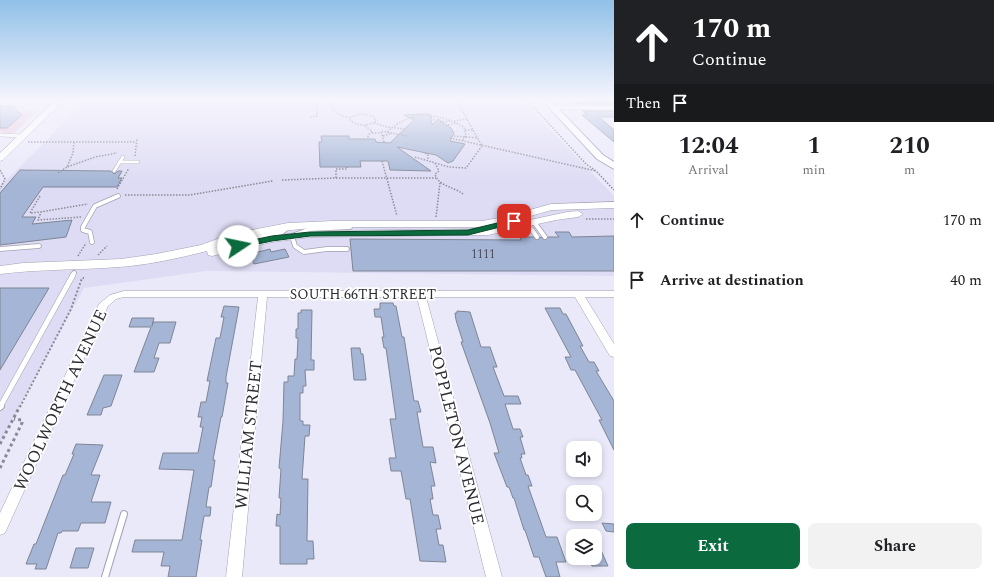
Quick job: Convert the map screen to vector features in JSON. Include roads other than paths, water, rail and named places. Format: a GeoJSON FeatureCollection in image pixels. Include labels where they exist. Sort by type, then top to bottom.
{"type":"FeatureCollection","features":[{"type":"Feature","properties":{"kind":"main road"},"geometry":{"type":"LineString","coordinates":[[0,158],[24,139],[34,128]]}},
{"type":"Feature","properties":{"kind":"main road"},"geometry":{"type":"LineString","coordinates":[[573,128],[600,157],[614,177]]}},
{"type":"Feature","properties":{"kind":"main road"},"geometry":{"type":"LineString","coordinates":[[600,157],[614,166]]}},
{"type":"Feature","properties":{"kind":"main road"},"geometry":{"type":"LineString","coordinates":[[4,270],[20,273],[79,275],[134,268],[178,260],[272,239],[290,231],[348,233],[468,232],[514,221],[525,221],[537,210],[557,207],[614,205]]}},
{"type":"Feature","properties":{"kind":"main road"},"geometry":{"type":"LineString","coordinates":[[4,270],[23,267],[106,263],[156,258],[204,248],[231,237],[290,231],[333,224],[482,224],[525,221],[567,215],[614,213]]}},
{"type":"Feature","properties":{"kind":"street","name":"SOUTH 66TH STREET"},"geometry":{"type":"LineString","coordinates":[[113,297],[124,294],[614,294]]}},
{"type":"Feature","properties":{"kind":"street","name":"WILLIAM STREET"},"geometry":{"type":"LineString","coordinates":[[234,577],[263,294]]}},
{"type":"Feature","properties":{"kind":"street","name":"POPPLETON AVENUE"},"geometry":{"type":"LineString","coordinates":[[421,294],[494,577]]}},
{"type":"Feature","properties":{"kind":"street"},"geometry":{"type":"LineString","coordinates":[[578,294],[614,352]]}},
{"type":"Feature","properties":{"kind":"street","name":"WOOLWORTH AVENUE"},"geometry":{"type":"LineString","coordinates":[[0,528],[104,304],[113,297]]}},
{"type":"Feature","properties":{"kind":"lane"},"geometry":{"type":"LineString","coordinates":[[0,135],[24,139]]}},
{"type":"Feature","properties":{"kind":"lane"},"geometry":{"type":"LineString","coordinates":[[0,138],[24,139]]}},
{"type":"Feature","properties":{"kind":"lane"},"geometry":{"type":"LineString","coordinates":[[114,171],[122,155]]}},
{"type":"Feature","properties":{"kind":"lane"},"geometry":{"type":"LineString","coordinates":[[119,162],[138,162]]}},
{"type":"Feature","properties":{"kind":"lane"},"geometry":{"type":"LineString","coordinates":[[92,242],[90,232],[83,230],[83,227],[96,206],[118,196]]}},
{"type":"Feature","properties":{"kind":"lane"},"geometry":{"type":"LineString","coordinates":[[525,221],[537,237]]}},
{"type":"Feature","properties":{"kind":"lane"},"geometry":{"type":"LineString","coordinates":[[525,221],[545,237]]}},
{"type":"Feature","properties":{"kind":"lane"},"geometry":{"type":"LineString","coordinates":[[290,231],[295,246],[304,252],[327,249],[347,249]]}},
{"type":"Feature","properties":{"kind":"lane"},"geometry":{"type":"LineString","coordinates":[[0,249],[38,246]]}},
{"type":"Feature","properties":{"kind":"lane"},"geometry":{"type":"LineString","coordinates":[[0,407],[79,275]]}},
{"type":"Feature","properties":{"kind":"lane"},"geometry":{"type":"LineString","coordinates":[[105,577],[124,514]]}}]}
